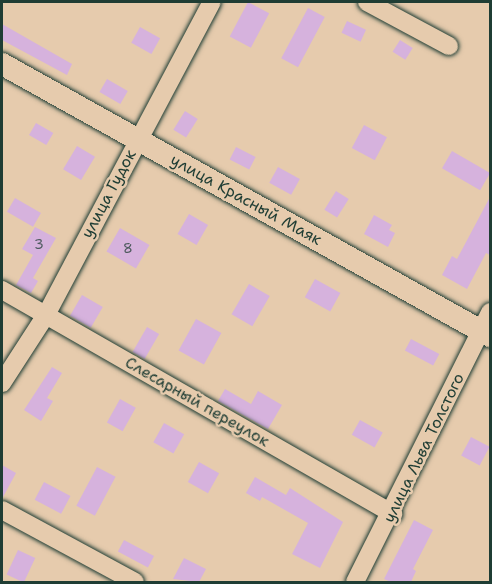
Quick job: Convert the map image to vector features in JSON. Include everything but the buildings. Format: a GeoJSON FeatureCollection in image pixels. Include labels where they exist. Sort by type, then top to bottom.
{"type":"FeatureCollection","features":[{"type":"Feature","properties":{"kind":"main road","name":"улица Красный Маяк"},"geometry":{"type":"LineString","coordinates":[[2,64],[138,140],[487,326]]}},
{"type":"Feature","properties":{"kind":"street","name":"улица Гудок"},"geometry":{"type":"LineString","coordinates":[[2,383],[46,315],[212,2]]}},
{"type":"Feature","properties":{"kind":"street"},"geometry":{"type":"LineString","coordinates":[[367,2],[448,46]]}},
{"type":"Feature","properties":{"kind":"street","name":"Слесарный переулок"},"geometry":{"type":"LineString","coordinates":[[2,290],[393,514]]}},
{"type":"Feature","properties":{"kind":"street","name":"улица Льва Толстого"},"geometry":{"type":"LineString","coordinates":[[355,582],[393,514],[487,326]]}},
{"type":"Feature","properties":{"kind":"street"},"geometry":{"type":"LineString","coordinates":[[2,510],[135,582]]}}]}
